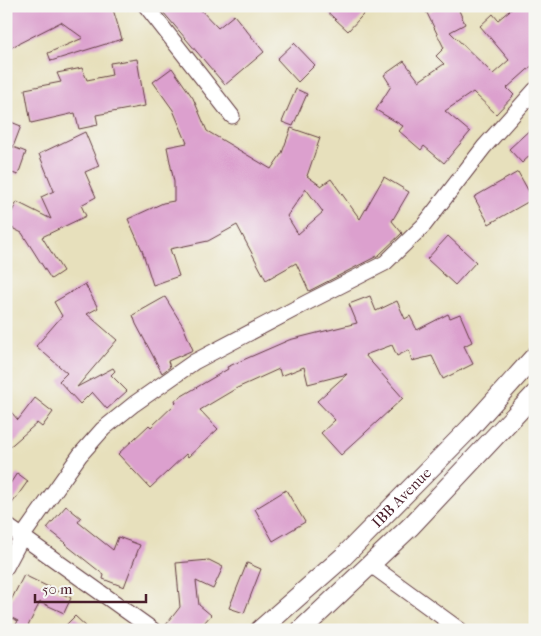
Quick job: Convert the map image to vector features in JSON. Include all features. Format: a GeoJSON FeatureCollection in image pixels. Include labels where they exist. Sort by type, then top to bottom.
{"type":"FeatureCollection","features":[{"type":"Feature","properties":{"kind":"main road","name":"IBB Avenue"},"geometry":{"type":"LineString","coordinates":[[260,630],[344,557],[470,428],[535,356]]}},
{"type":"Feature","properties":{"kind":"main road"},"geometry":{"type":"LineString","coordinates":[[301,630],[411,526],[535,394]]}},
{"type":"Feature","properties":{"kind":"street"},"geometry":{"type":"LineString","coordinates":[[146,6],[232,116]]}},
{"type":"Feature","properties":{"kind":"street"},"geometry":{"type":"LineString","coordinates":[[6,567],[22,537],[80,455],[103,429],[134,404],[194,362],[385,263],[424,225],[484,147],[535,90]]}},
{"type":"Feature","properties":{"kind":"street"},"geometry":{"type":"LineString","coordinates":[[6,525],[153,630]]}},
{"type":"Feature","properties":{"kind":"street"},"geometry":{"type":"LineString","coordinates":[[370,565],[460,630]]}},
{"type":"Feature","properties":{"kind":"building"},"geometry":{"type":"Polygon","coordinates":[[[17,6],[112,6],[122,39],[51,61],[48,53],[83,38],[61,22],[6,50],[6,12],[17,6]]]}},
{"type":"Feature","properties":{"kind":"building"},"geometry":{"type":"Polygon","coordinates":[[[168,6],[197,6],[218,28],[234,15],[264,52],[225,85],[163,12],[168,6]]]}},
{"type":"Feature","properties":{"kind":"building"},"geometry":{"type":"Polygon","coordinates":[[[321,6],[371,6],[348,31],[321,6]]]}},
{"type":"Feature","properties":{"kind":"building"},"geometry":{"type":"Polygon","coordinates":[[[440,6],[457,6],[465,24],[450,32],[493,74],[509,60],[480,26],[493,14],[498,20],[515,6],[535,6],[535,63],[507,88],[514,95],[496,114],[473,92],[445,111],[470,132],[444,163],[424,146],[421,150],[399,131],[403,126],[376,110],[391,86],[384,75],[404,61],[419,81],[444,64],[436,56],[444,48],[426,11],[429,12],[440,6]]]}},
{"type":"Feature","properties":{"kind":"building"},"geometry":{"type":"Polygon","coordinates":[[[294,43],[315,65],[298,82],[277,59],[294,43]]]}},
{"type":"Feature","properties":{"kind":"building"},"geometry":{"type":"Polygon","coordinates":[[[137,59],[145,106],[96,115],[98,125],[79,129],[75,113],[31,123],[25,89],[61,82],[57,73],[82,68],[87,80],[112,75],[110,63],[137,59]]]}},
{"type":"Feature","properties":{"kind":"building"},"geometry":{"type":"Polygon","coordinates":[[[172,68],[193,98],[207,131],[271,169],[282,153],[291,128],[320,138],[307,176],[321,186],[331,179],[360,219],[384,177],[409,192],[392,221],[402,233],[379,255],[309,291],[296,263],[266,280],[237,225],[208,241],[170,249],[179,276],[153,285],[142,250],[128,219],[163,203],[174,201],[174,182],[167,147],[187,143],[173,110],[153,82],[172,68]],[[306,189],[287,216],[298,234],[323,212],[306,189]]]}},
{"type":"Feature","properties":{"kind":"building"},"geometry":{"type":"Polygon","coordinates":[[[296,89],[307,94],[293,126],[282,122],[296,89]]]}},
{"type":"Feature","properties":{"kind":"building"},"geometry":{"type":"Polygon","coordinates":[[[6,120],[21,126],[13,147],[26,152],[18,175],[6,171],[6,120]]]}},
{"type":"Feature","properties":{"kind":"building"},"geometry":{"type":"Polygon","coordinates":[[[535,125],[535,151],[522,163],[509,149],[535,125]]]}},
{"type":"Feature","properties":{"kind":"building"},"geometry":{"type":"Polygon","coordinates":[[[85,132],[99,166],[85,172],[96,197],[81,205],[86,216],[42,237],[63,271],[51,279],[22,233],[6,225],[6,223],[17,202],[51,219],[41,197],[54,191],[39,154],[85,132]]]}},
{"type":"Feature","properties":{"kind":"building"},"geometry":{"type":"Polygon","coordinates":[[[518,172],[533,199],[489,224],[474,197],[518,172]]]}},
{"type":"Feature","properties":{"kind":"building"},"geometry":{"type":"Polygon","coordinates":[[[448,236],[476,262],[455,285],[427,259],[448,236]]]}},
{"type":"Feature","properties":{"kind":"building"},"geometry":{"type":"Polygon","coordinates":[[[85,284],[98,308],[87,314],[117,340],[77,387],[113,368],[115,371],[111,375],[127,391],[107,409],[92,392],[80,404],[59,381],[67,373],[36,346],[62,316],[54,302],[85,284]]]}},
{"type":"Feature","properties":{"kind":"building"},"geometry":{"type":"Polygon","coordinates":[[[370,296],[376,311],[397,301],[405,319],[410,316],[417,330],[448,314],[450,318],[460,314],[472,342],[464,346],[473,364],[443,379],[432,356],[412,361],[409,350],[397,356],[392,345],[365,355],[403,398],[341,455],[321,433],[335,420],[317,401],[347,374],[308,384],[304,367],[281,376],[279,369],[237,388],[200,410],[218,429],[188,457],[186,454],[150,488],[118,454],[149,425],[151,427],[176,403],[175,400],[228,369],[227,367],[289,340],[357,323],[349,304],[370,296]]]}},
{"type":"Feature","properties":{"kind":"building"},"geometry":{"type":"Polygon","coordinates":[[[165,297],[183,326],[193,350],[168,361],[170,367],[162,373],[133,315],[165,297]]]}},
{"type":"Feature","properties":{"kind":"building"},"geometry":{"type":"Polygon","coordinates":[[[35,398],[53,412],[42,427],[37,423],[6,450],[6,406],[18,420],[35,398]]]}},
{"type":"Feature","properties":{"kind":"building"},"geometry":{"type":"Polygon","coordinates":[[[17,473],[28,481],[6,512],[6,490],[17,473]]]}},
{"type":"Feature","properties":{"kind":"building"},"geometry":{"type":"Polygon","coordinates":[[[286,490],[305,522],[273,541],[255,509],[286,490]]]}},
{"type":"Feature","properties":{"kind":"building"},"geometry":{"type":"Polygon","coordinates":[[[66,506],[81,518],[78,522],[113,550],[118,537],[140,545],[124,587],[103,579],[104,575],[47,528],[66,506]]]}},
{"type":"Feature","properties":{"kind":"building"},"geometry":{"type":"Polygon","coordinates":[[[209,560],[223,567],[213,589],[196,581],[199,605],[211,615],[198,630],[162,630],[180,607],[176,563],[209,560]]]}},
{"type":"Feature","properties":{"kind":"building"},"geometry":{"type":"Polygon","coordinates":[[[247,563],[261,569],[244,613],[229,608],[247,563]]]}},
{"type":"Feature","properties":{"kind":"building"},"geometry":{"type":"Polygon","coordinates":[[[24,575],[71,598],[64,613],[40,602],[26,630],[13,630],[18,621],[6,615],[6,610],[24,575]]]}},
{"type":"Feature","properties":{"kind":"building"},"geometry":{"type":"Polygon","coordinates":[[[75,616],[90,630],[61,630],[75,616]]]}}]}
